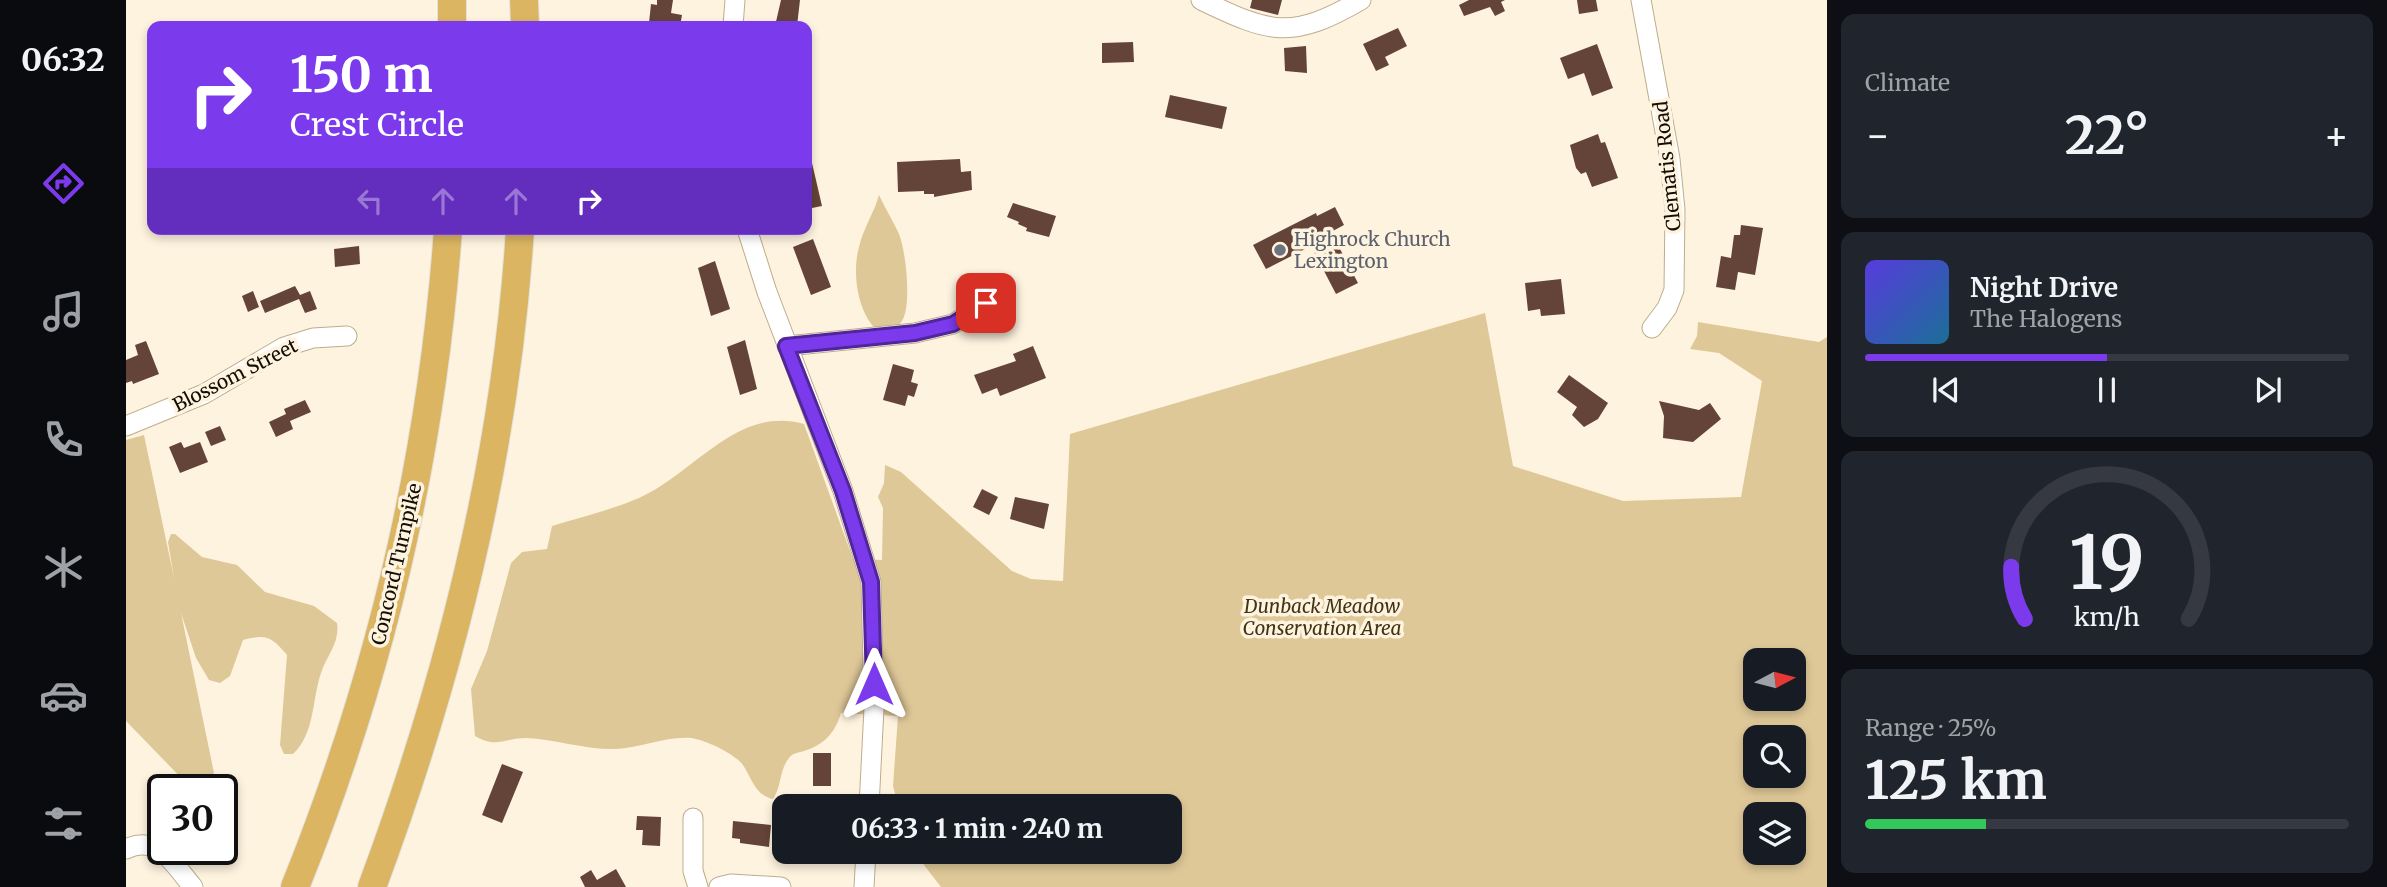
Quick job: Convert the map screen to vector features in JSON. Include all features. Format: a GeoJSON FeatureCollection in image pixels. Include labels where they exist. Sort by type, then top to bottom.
{"type":"FeatureCollection","features":[{"type":"Feature","properties":{"kind":"highway"},"geometry":{"type":"LineString","coordinates":[[452,0],[453,21]]}},
{"type":"Feature","properties":{"kind":"highway"},"geometry":{"type":"LineString","coordinates":[[524,0],[525,21]]}},
{"type":"Feature","properties":{"kind":"highway","name":"Concord Turnpike"},"geometry":{"type":"LineString","coordinates":[[295,887],[350,734],[401,549],[430,398],[447,235]]}},
{"type":"Feature","properties":{"kind":"highway"},"geometry":{"type":"LineString","coordinates":[[372,887],[433,707],[478,535],[505,380],[519,235]]}},
{"type":"Feature","properties":{"kind":"street"},"geometry":{"type":"LineString","coordinates":[[733,21],[735,0]]}},
{"type":"Feature","properties":{"kind":"street"},"geometry":{"type":"LineString","coordinates":[[1202,0],[1257,25],[1294,28],[1324,21],[1361,0]]}},
{"type":"Feature","properties":{"kind":"street","name":"Clematis Road"},"geometry":{"type":"LineString","coordinates":[[1641,0],[1670,159],[1675,210],[1674,290],[1667,308],[1652,328]]}},
{"type":"Feature","properties":{"kind":"street"},"geometry":{"type":"LineString","coordinates":[[749,235],[786,346],[843,491],[871,582],[874,708],[870,794]]}},
{"type":"Feature","properties":{"kind":"street"},"geometry":{"type":"LineString","coordinates":[[786,346],[915,333],[953,324],[986,303]]}},
{"type":"Feature","properties":{"kind":"street","name":"Blossom Street"},"geometry":{"type":"LineString","coordinates":[[126,426],[204,394],[284,347],[313,338],[347,336]]}},
{"type":"Feature","properties":{"kind":"street"},"geometry":{"type":"LineString","coordinates":[[693,818],[693,871],[698,887]]}},
{"type":"Feature","properties":{"kind":"street"},"geometry":{"type":"LineString","coordinates":[[126,849],[145,843],[158,848],[193,887]]}},
{"type":"Feature","properties":{"kind":"street"},"geometry":{"type":"LineString","coordinates":[[864,887],[865,864]]}},
{"type":"Feature","properties":{"kind":"street"},"geometry":{"type":"LineString","coordinates":[[719,887],[731,884],[781,887]]}},
{"type":"Feature","properties":{"kind":"green space"},"geometry":{"type":"Polygon","coordinates":[[[879,195],[902,242],[906,265],[907,303],[900,324],[894,328],[877,330],[870,322],[861,302],[856,268],[861,240],[879,195]]]}},
{"type":"Feature","properties":{"kind":"green space","name":"Dunback Meadow Conservation Area"},"geometry":{"type":"Polygon","coordinates":[[[1485,313],[1513,466],[1623,501],[1741,497],[1762,381],[1719,353],[1690,349],[1697,336],[1698,322],[1819,342],[1827,337],[1827,887],[941,887],[923,864],[1182,864],[1182,794],[895,794],[893,786],[898,716],[841,713],[836,727],[823,742],[789,758],[772,799],[758,790],[739,760],[697,739],[673,739],[604,749],[526,738],[489,742],[475,736],[471,689],[487,651],[511,563],[522,552],[547,549],[552,526],[639,498],[679,474],[717,445],[758,424],[780,421],[804,424],[853,559],[882,560],[883,508],[878,497],[884,483],[885,465],[901,472],[1012,571],[1031,579],[1063,581],[1070,434],[1485,313]]]}},
{"type":"Feature","properties":{"kind":"green space"},"geometry":{"type":"Polygon","coordinates":[[[144,435],[174,578],[168,542],[171,534],[175,534],[202,557],[237,565],[265,592],[314,606],[337,623],[337,637],[321,673],[309,726],[300,746],[293,754],[284,754],[280,745],[287,655],[268,638],[243,640],[230,676],[220,683],[209,680],[196,658],[181,613],[214,773],[177,774],[126,721],[126,440],[144,435]]]}},
{"type":"Feature","properties":{"kind":"building"},"geometry":{"type":"Polygon","coordinates":[[[657,0],[673,0],[671,13],[682,15],[681,21],[649,21],[651,4],[657,5],[657,0]]]}},
{"type":"Feature","properties":{"kind":"building"},"geometry":{"type":"Polygon","coordinates":[[[781,0],[800,0],[798,21],[776,21],[781,0]]]}},
{"type":"Feature","properties":{"kind":"building"},"geometry":{"type":"Polygon","coordinates":[[[1252,0],[1282,0],[1278,15],[1250,8],[1252,0]]]}},
{"type":"Feature","properties":{"kind":"building"},"geometry":{"type":"Polygon","coordinates":[[[1469,0],[1505,0],[1501,2],[1505,11],[1495,16],[1490,7],[1464,16],[1459,5],[1469,0]]]}},
{"type":"Feature","properties":{"kind":"building"},"geometry":{"type":"Polygon","coordinates":[[[1577,0],[1596,0],[1598,11],[1579,14],[1577,0]]]}},
{"type":"Feature","properties":{"kind":"building"},"geometry":{"type":"Polygon","coordinates":[[[1398,28],[1407,46],[1385,57],[1389,65],[1376,71],[1363,44],[1398,28]]]}},
{"type":"Feature","properties":{"kind":"building"},"geometry":{"type":"Polygon","coordinates":[[[1133,42],[1134,62],[1102,63],[1102,43],[1133,42]]]}},
{"type":"Feature","properties":{"kind":"building"},"geometry":{"type":"Polygon","coordinates":[[[1597,44],[1613,88],[1592,96],[1584,73],[1568,79],[1560,58],[1597,44]]]}},
{"type":"Feature","properties":{"kind":"building"},"geometry":{"type":"Polygon","coordinates":[[[1306,46],[1307,73],[1285,71],[1284,48],[1306,46]]]}},
{"type":"Feature","properties":{"kind":"building"},"geometry":{"type":"Polygon","coordinates":[[[1170,95],[1227,107],[1222,129],[1165,117],[1170,95]]]}},
{"type":"Feature","properties":{"kind":"building"},"geometry":{"type":"Polygon","coordinates":[[[1598,134],[1601,143],[1605,142],[1618,178],[1592,187],[1586,172],[1581,174],[1576,168],[1570,145],[1598,134]]]}},
{"type":"Feature","properties":{"kind":"building"},"geometry":{"type":"Polygon","coordinates":[[[960,159],[961,172],[971,171],[972,190],[934,197],[934,194],[924,194],[924,191],[898,192],[897,162],[960,159]]]}},
{"type":"Feature","properties":{"kind":"building"},"geometry":{"type":"Polygon","coordinates":[[[812,163],[822,206],[812,208],[812,163]]]}},
{"type":"Feature","properties":{"kind":"building"},"geometry":{"type":"Polygon","coordinates":[[[1013,203],[1056,216],[1049,237],[1026,231],[1027,228],[1018,224],[1019,222],[1007,217],[1013,203]]]}},
{"type":"Feature","properties":{"kind":"building","name":"Highrock Church Lexington"},"geometry":{"type":"Polygon","coordinates":[[[1335,207],[1344,225],[1331,232],[1358,283],[1336,294],[1311,246],[1266,269],[1253,245],[1316,213],[1317,216],[1335,207]]]}},
{"type":"Feature","properties":{"kind":"building"},"geometry":{"type":"Polygon","coordinates":[[[1741,225],[1763,228],[1755,275],[1738,272],[1735,290],[1716,287],[1721,256],[1731,258],[1734,235],[1740,235],[1741,225]]]}},
{"type":"Feature","properties":{"kind":"building"},"geometry":{"type":"Polygon","coordinates":[[[813,239],[831,287],[811,295],[793,247],[813,239]]]}},
{"type":"Feature","properties":{"kind":"building"},"geometry":{"type":"Polygon","coordinates":[[[359,246],[360,264],[335,267],[334,249],[359,246]]]}},
{"type":"Feature","properties":{"kind":"building"},"geometry":{"type":"Polygon","coordinates":[[[715,261],[730,309],[711,316],[698,268],[715,261]]]}},
{"type":"Feature","properties":{"kind":"building"},"geometry":{"type":"Polygon","coordinates":[[[1561,279],[1565,314],[1541,316],[1540,309],[1528,311],[1525,283],[1561,279]]]}},
{"type":"Feature","properties":{"kind":"building"},"geometry":{"type":"Polygon","coordinates":[[[295,286],[300,295],[310,291],[317,309],[305,313],[299,299],[265,313],[260,301],[295,286]]]}},
{"type":"Feature","properties":{"kind":"building"},"geometry":{"type":"Polygon","coordinates":[[[253,291],[259,307],[248,312],[242,296],[253,291]]]}},
{"type":"Feature","properties":{"kind":"building"},"geometry":{"type":"Polygon","coordinates":[[[745,340],[757,389],[740,395],[727,347],[745,340]]]}},
{"type":"Feature","properties":{"kind":"building"},"geometry":{"type":"Polygon","coordinates":[[[146,341],[159,374],[133,384],[132,381],[126,383],[126,360],[138,355],[135,345],[146,341]]]}},
{"type":"Feature","properties":{"kind":"building"},"geometry":{"type":"Polygon","coordinates":[[[1033,346],[1046,378],[1000,396],[997,388],[982,394],[974,375],[1016,361],[1013,354],[1033,346]]]}},
{"type":"Feature","properties":{"kind":"building"},"geometry":{"type":"Polygon","coordinates":[[[893,364],[914,370],[911,382],[918,384],[914,397],[908,395],[905,406],[883,400],[893,364]]]}},
{"type":"Feature","properties":{"kind":"building"},"geometry":{"type":"Polygon","coordinates":[[[1569,375],[1608,403],[1598,419],[1584,427],[1572,415],[1577,407],[1557,392],[1569,375]]]}},
{"type":"Feature","properties":{"kind":"building"},"geometry":{"type":"Polygon","coordinates":[[[305,400],[311,412],[290,421],[293,429],[276,437],[269,422],[286,414],[284,409],[305,400]]]}},
{"type":"Feature","properties":{"kind":"building"},"geometry":{"type":"Polygon","coordinates":[[[1659,401],[1699,410],[1710,403],[1721,419],[1693,442],[1663,438],[1664,416],[1659,401]]]}},
{"type":"Feature","properties":{"kind":"building"},"geometry":{"type":"Polygon","coordinates":[[[220,426],[226,440],[211,446],[205,432],[220,426]]]}},
{"type":"Feature","properties":{"kind":"building"},"geometry":{"type":"Polygon","coordinates":[[[181,442],[184,448],[200,442],[208,462],[180,473],[169,447],[181,442]]]}},
{"type":"Feature","properties":{"kind":"building"},"geometry":{"type":"Polygon","coordinates":[[[982,489],[998,497],[989,515],[973,507],[982,489]]]}},
{"type":"Feature","properties":{"kind":"building"},"geometry":{"type":"Polygon","coordinates":[[[1015,497],[1049,504],[1044,529],[1010,519],[1015,497]]]}},
{"type":"Feature","properties":{"kind":"building"},"geometry":{"type":"Polygon","coordinates":[[[813,753],[831,753],[831,786],[813,786],[813,753]]]}},
{"type":"Feature","properties":{"kind":"building"},"geometry":{"type":"Polygon","coordinates":[[[502,764],[523,772],[502,823],[482,815],[502,764]]]}},
{"type":"Feature","properties":{"kind":"building"},"geometry":{"type":"Polygon","coordinates":[[[637,816],[661,817],[660,846],[642,845],[643,830],[636,830],[637,816]]]}},
{"type":"Feature","properties":{"kind":"building"},"geometry":{"type":"Polygon","coordinates":[[[733,821],[771,825],[769,847],[740,843],[740,839],[732,838],[733,821]]]}},
{"type":"Feature","properties":{"kind":"building"},"geometry":{"type":"Polygon","coordinates":[[[616,869],[626,887],[585,887],[580,877],[591,870],[597,880],[616,869]]]}},
{"type":"Feature","properties":{"kind":"place","name":"Highrock Church Lexington"},"geometry":{"type":"Point","coordinates":[1280,250]}},
{"type":"Feature","properties":{"kind":"route"},"geometry":{"type":"LineString","coordinates":[[874,684],[875,636],[871,582],[843,491],[786,346],[915,333],[953,324],[986,303]]}}]}
